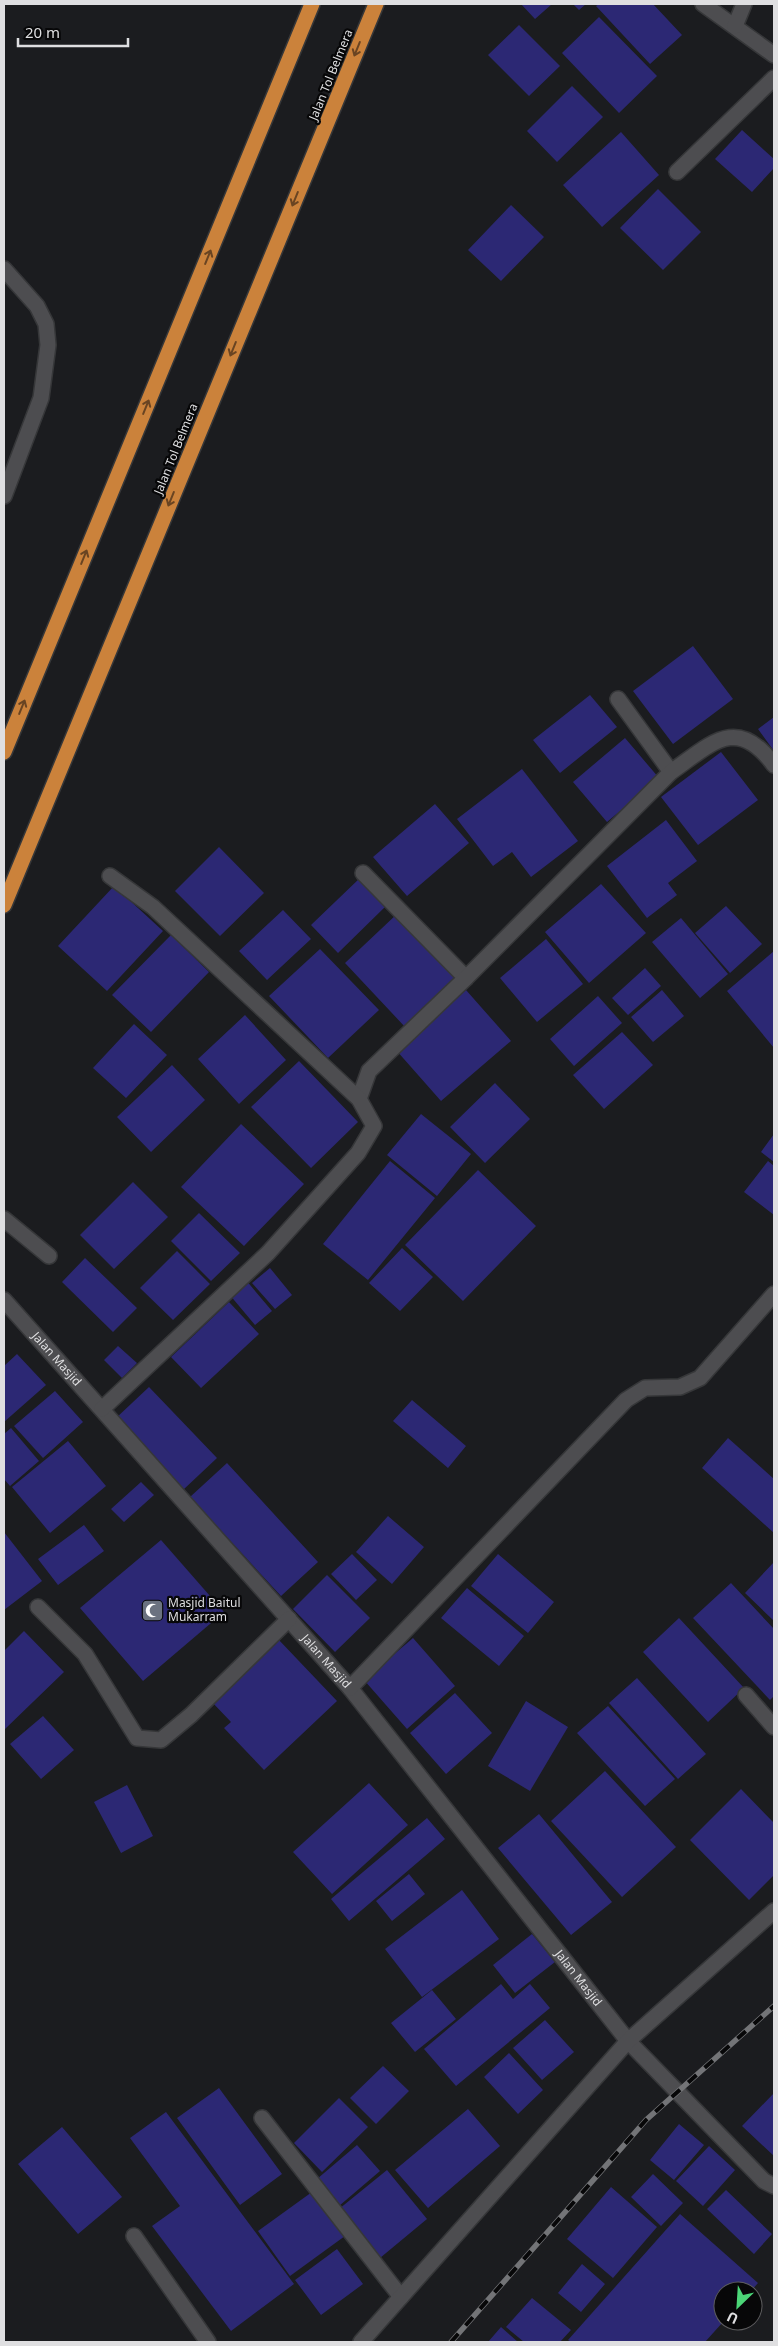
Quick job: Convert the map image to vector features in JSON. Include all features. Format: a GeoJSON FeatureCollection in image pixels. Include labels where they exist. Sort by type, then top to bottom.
{"type":"FeatureCollection","features":[{"type":"Feature","properties":{"kind":"highway"},"geometry":{"type":"LineString","coordinates":[[4,752],[312,4]]}},
{"type":"Feature","properties":{"kind":"highway","name":"Jalan Tol Belmera"},"geometry":{"type":"LineString","coordinates":[[4,905],[376,4]]}},
{"type":"Feature","properties":{"kind":"street"},"geometry":{"type":"LineString","coordinates":[[703,4],[774,55]]}},
{"type":"Feature","properties":{"kind":"street"},"geometry":{"type":"LineString","coordinates":[[734,26],[744,4]]}},
{"type":"Feature","properties":{"kind":"street"},"geometry":{"type":"LineString","coordinates":[[677,172],[774,78]]}},
{"type":"Feature","properties":{"kind":"street"},"geometry":{"type":"LineString","coordinates":[[4,269],[37,306],[46,324],[48,345],[41,398],[4,496]]}},
{"type":"Feature","properties":{"kind":"street"},"geometry":{"type":"LineString","coordinates":[[618,699],[671,772]]}},
{"type":"Feature","properties":{"kind":"street"},"geometry":{"type":"LineString","coordinates":[[358,1099],[369,1070],[466,978],[671,772],[709,745],[727,738],[742,737],[756,744],[774,765]]}},
{"type":"Feature","properties":{"kind":"street"},"geometry":{"type":"LineString","coordinates":[[363,872],[466,978]]}},
{"type":"Feature","properties":{"kind":"street"},"geometry":{"type":"LineString","coordinates":[[102,1409],[268,1253],[358,1153],[374,1126],[358,1099],[153,907],[110,876]]}},
{"type":"Feature","properties":{"kind":"street"},"geometry":{"type":"LineString","coordinates":[[4,1219],[49,1256]]}},
{"type":"Feature","properties":{"kind":"street"},"geometry":{"type":"LineString","coordinates":[[350,1688],[626,1400],[646,1388],[680,1387],[700,1378],[774,1294]]}},
{"type":"Feature","properties":{"kind":"street","name":"Jalan Masjid"},"geometry":{"type":"LineString","coordinates":[[4,1300],[350,1688],[628,2041],[764,2181],[774,2186]]}},
{"type":"Feature","properties":{"kind":"street"},"geometry":{"type":"LineString","coordinates":[[38,1607],[85,1654],[137,1738],[161,1740],[191,1715],[289,1619]]}},
{"type":"Feature","properties":{"kind":"street"},"geometry":{"type":"LineString","coordinates":[[746,1695],[774,1727]]}},
{"type":"Feature","properties":{"kind":"street"},"geometry":{"type":"LineString","coordinates":[[361,2342],[628,2041],[774,1911]]}},
{"type":"Feature","properties":{"kind":"street"},"geometry":{"type":"LineString","coordinates":[[262,2118],[401,2297]]}},
{"type":"Feature","properties":{"kind":"street"},"geometry":{"type":"LineString","coordinates":[[134,2236],[208,2342]]}},
{"type":"Feature","properties":{"kind":"building"},"geometry":{"type":"Polygon","coordinates":[[[521,4],[552,4],[535,19],[521,4]]]}},
{"type":"Feature","properties":{"kind":"building"},"geometry":{"type":"Polygon","coordinates":[[[573,4],[586,4],[579,10],[573,4]]]}},
{"type":"Feature","properties":{"kind":"building"},"geometry":{"type":"Polygon","coordinates":[[[599,4],[653,4],[682,35],[650,64],[596,6],[599,4]]]}},
{"type":"Feature","properties":{"kind":"building"},"geometry":{"type":"Polygon","coordinates":[[[599,17],[657,76],[619,113],[562,53],[599,17]]]}},
{"type":"Feature","properties":{"kind":"building"},"geometry":{"type":"Polygon","coordinates":[[[519,25],[560,66],[529,96],[488,55],[519,25]]]}},
{"type":"Feature","properties":{"kind":"building"},"geometry":{"type":"Polygon","coordinates":[[[572,86],[603,117],[557,162],[527,131],[572,86]]]}},
{"type":"Feature","properties":{"kind":"building"},"geometry":{"type":"Polygon","coordinates":[[[742,130],[774,159],[774,168],[752,192],[715,159],[742,130]]]}},
{"type":"Feature","properties":{"kind":"building"},"geometry":{"type":"Polygon","coordinates":[[[621,132],[659,175],[602,227],[563,185],[621,132]]]}},
{"type":"Feature","properties":{"kind":"building"},"geometry":{"type":"Polygon","coordinates":[[[658,189],[701,232],[663,270],[620,228],[658,189]]]}},
{"type":"Feature","properties":{"kind":"building"},"geometry":{"type":"Polygon","coordinates":[[[511,205],[544,237],[501,281],[468,250],[511,205]]]}},
{"type":"Feature","properties":{"kind":"building"},"geometry":{"type":"Polygon","coordinates":[[[693,646],[733,699],[673,744],[633,691],[693,646]]]}},
{"type":"Feature","properties":{"kind":"building"},"geometry":{"type":"Polygon","coordinates":[[[590,695],[617,727],[560,773],[533,740],[590,695]]]}},
{"type":"Feature","properties":{"kind":"building"},"geometry":{"type":"Polygon","coordinates":[[[774,717],[774,751],[758,729],[774,717]]]}},
{"type":"Feature","properties":{"kind":"building"},"geometry":{"type":"Polygon","coordinates":[[[625,738],[659,778],[607,822],[573,782],[625,738]]]}},
{"type":"Feature","properties":{"kind":"building"},"geometry":{"type":"Polygon","coordinates":[[[721,752],[758,800],[698,845],[661,797],[721,752]]]}},
{"type":"Feature","properties":{"kind":"building"},"geometry":{"type":"Polygon","coordinates":[[[522,769],[578,841],[531,877],[512,852],[493,866],[457,819],[522,769]]]}},
{"type":"Feature","properties":{"kind":"building"},"geometry":{"type":"Polygon","coordinates":[[[435,804],[469,843],[407,896],[373,857],[435,804]]]}},
{"type":"Feature","properties":{"kind":"building"},"geometry":{"type":"Polygon","coordinates":[[[666,820],[697,861],[668,883],[677,895],[647,918],[607,866],[666,820]]]}},
{"type":"Feature","properties":{"kind":"building"},"geometry":{"type":"Polygon","coordinates":[[[219,847],[264,893],[220,936],[175,891],[219,847]]]}},
{"type":"Feature","properties":{"kind":"building"},"geometry":{"type":"Polygon","coordinates":[[[361,877],[387,905],[338,953],[311,925],[361,877]]]}},
{"type":"Feature","properties":{"kind":"building"},"geometry":{"type":"Polygon","coordinates":[[[601,884],[646,933],[589,983],[545,932],[601,884]]]}},
{"type":"Feature","properties":{"kind":"building"},"geometry":{"type":"Polygon","coordinates":[[[114,886],[163,931],[107,991],[58,946],[114,886]]]}},
{"type":"Feature","properties":{"kind":"building"},"geometry":{"type":"Polygon","coordinates":[[[726,906],[762,944],[730,973],[695,933],[726,906]]]}},
{"type":"Feature","properties":{"kind":"building"},"geometry":{"type":"Polygon","coordinates":[[[283,910],[311,939],[267,980],[239,951],[283,910]]]}},
{"type":"Feature","properties":{"kind":"building"},"geometry":{"type":"Polygon","coordinates":[[[398,913],[460,978],[406,1028],[345,963],[398,913]]]}},
{"type":"Feature","properties":{"kind":"building"},"geometry":{"type":"Polygon","coordinates":[[[681,918],[728,974],[700,998],[652,942],[681,918]]]}},
{"type":"Feature","properties":{"kind":"building"},"geometry":{"type":"Polygon","coordinates":[[[171,935],[209,972],[151,1032],[112,995],[171,935]]]}},
{"type":"Feature","properties":{"kind":"building"},"geometry":{"type":"Polygon","coordinates":[[[546,939],[583,984],[537,1022],[500,978],[546,939]]]}},
{"type":"Feature","properties":{"kind":"building"},"geometry":{"type":"Polygon","coordinates":[[[320,949],[379,1010],[328,1058],[269,996],[320,949]]]}},
{"type":"Feature","properties":{"kind":"building"},"geometry":{"type":"Polygon","coordinates":[[[774,951],[774,1048],[727,991],[774,951]]]}},
{"type":"Feature","properties":{"kind":"building"},"geometry":{"type":"Polygon","coordinates":[[[645,968],[661,986],[628,1015],[612,998],[645,968]]]}},
{"type":"Feature","properties":{"kind":"building"},"geometry":{"type":"Polygon","coordinates":[[[466,990],[511,1041],[441,1101],[396,1050],[466,990]]]}},
{"type":"Feature","properties":{"kind":"building"},"geometry":{"type":"Polygon","coordinates":[[[662,990],[684,1016],[653,1042],[631,1017],[662,990]]]}},
{"type":"Feature","properties":{"kind":"building"},"geometry":{"type":"Polygon","coordinates":[[[598,996],[622,1023],[574,1066],[550,1039],[598,996]]]}},
{"type":"Feature","properties":{"kind":"building"},"geometry":{"type":"Polygon","coordinates":[[[245,1015],[286,1060],[239,1104],[198,1059],[245,1015]]]}},
{"type":"Feature","properties":{"kind":"building"},"geometry":{"type":"Polygon","coordinates":[[[134,1024],[167,1055],[126,1098],[93,1068],[134,1024]]]}},
{"type":"Feature","properties":{"kind":"building"},"geometry":{"type":"Polygon","coordinates":[[[622,1032],[653,1065],[604,1109],[573,1075],[622,1032]]]}},
{"type":"Feature","properties":{"kind":"building"},"geometry":{"type":"Polygon","coordinates":[[[299,1061],[358,1122],[311,1168],[251,1107],[299,1061]]]}},
{"type":"Feature","properties":{"kind":"building"},"geometry":{"type":"Polygon","coordinates":[[[172,1065],[205,1100],[151,1152],[117,1117],[172,1065]]]}},
{"type":"Feature","properties":{"kind":"building"},"geometry":{"type":"Polygon","coordinates":[[[495,1083],[530,1119],[485,1163],[450,1127],[495,1083]]]}},
{"type":"Feature","properties":{"kind":"building"},"geometry":{"type":"Polygon","coordinates":[[[421,1114],[471,1154],[437,1196],[387,1155],[421,1114]]]}},
{"type":"Feature","properties":{"kind":"building"},"geometry":{"type":"Polygon","coordinates":[[[241,1124],[304,1184],[244,1246],[181,1187],[241,1124]]]}},
{"type":"Feature","properties":{"kind":"building"},"geometry":{"type":"Polygon","coordinates":[[[774,1134],[774,1162],[761,1152],[774,1134]]]}},
{"type":"Feature","properties":{"kind":"building"},"geometry":{"type":"Polygon","coordinates":[[[390,1161],[435,1198],[368,1280],[323,1244],[390,1161]]]}},
{"type":"Feature","properties":{"kind":"building"},"geometry":{"type":"Polygon","coordinates":[[[768,1161],[774,1166],[774,1215],[744,1192],[768,1161]]]}},
{"type":"Feature","properties":{"kind":"building"},"geometry":{"type":"Polygon","coordinates":[[[478,1170],[536,1226],[463,1301],[405,1245],[478,1170]]]}},
{"type":"Feature","properties":{"kind":"building"},"geometry":{"type":"Polygon","coordinates":[[[133,1182],[168,1217],[114,1269],[80,1235],[133,1182]]]}},
{"type":"Feature","properties":{"kind":"building"},"geometry":{"type":"Polygon","coordinates":[[[199,1213],[240,1253],[211,1281],[171,1241],[199,1213]]]}},
{"type":"Feature","properties":{"kind":"building"},"geometry":{"type":"Polygon","coordinates":[[[402,1248],[433,1277],[400,1311],[369,1283],[402,1248]]]}},
{"type":"Feature","properties":{"kind":"building"},"geometry":{"type":"Polygon","coordinates":[[[177,1251],[210,1284],[173,1320],[140,1288],[177,1251]]]}},
{"type":"Feature","properties":{"kind":"building"},"geometry":{"type":"Polygon","coordinates":[[[85,1258],[137,1308],[113,1332],[62,1282],[85,1258]]]}},
{"type":"Feature","properties":{"kind":"building"},"geometry":{"type":"Polygon","coordinates":[[[270,1268],[292,1295],[275,1309],[252,1283],[270,1268]]]}},
{"type":"Feature","properties":{"kind":"building"},"geometry":{"type":"Polygon","coordinates":[[[245,1279],[272,1311],[255,1325],[229,1294],[245,1279]]]}},
{"type":"Feature","properties":{"kind":"building"},"geometry":{"type":"Polygon","coordinates":[[[229,1302],[259,1334],[201,1388],[171,1357],[229,1302]]]}},
{"type":"Feature","properties":{"kind":"building"},"geometry":{"type":"Polygon","coordinates":[[[118,1346],[137,1363],[122,1378],[104,1360],[118,1346]]]}},
{"type":"Feature","properties":{"kind":"building"},"geometry":{"type":"Polygon","coordinates":[[[17,1354],[46,1385],[4,1422],[4,1366],[17,1354]]]}},
{"type":"Feature","properties":{"kind":"building"},"geometry":{"type":"Polygon","coordinates":[[[149,1387],[217,1458],[183,1490],[115,1419],[149,1387]]]}},
{"type":"Feature","properties":{"kind":"building"},"geometry":{"type":"Polygon","coordinates":[[[55,1391],[83,1422],[43,1458],[14,1426],[55,1391]]]}},
{"type":"Feature","properties":{"kind":"building"},"geometry":{"type":"Polygon","coordinates":[[[412,1400],[466,1446],[448,1468],[393,1421],[412,1400]]]}},
{"type":"Feature","properties":{"kind":"building"},"geometry":{"type":"Polygon","coordinates":[[[11,1428],[39,1461],[10,1486],[4,1479],[4,1434],[11,1428]]]}},
{"type":"Feature","properties":{"kind":"building"},"geometry":{"type":"Polygon","coordinates":[[[728,1438],[774,1479],[774,1533],[702,1468],[728,1438]]]}},
{"type":"Feature","properties":{"kind":"building"},"geometry":{"type":"Polygon","coordinates":[[[68,1441],[106,1486],[50,1533],[12,1487],[68,1441]]]}},
{"type":"Feature","properties":{"kind":"building"},"geometry":{"type":"Polygon","coordinates":[[[227,1463],[318,1562],[281,1596],[190,1497],[227,1463]]]}},
{"type":"Feature","properties":{"kind":"building"},"geometry":{"type":"Polygon","coordinates":[[[141,1482],[154,1495],[124,1522],[111,1509],[141,1482]]]}},
{"type":"Feature","properties":{"kind":"building"},"geometry":{"type":"Polygon","coordinates":[[[388,1516],[424,1547],[392,1584],[356,1552],[388,1516]]]}},
{"type":"Feature","properties":{"kind":"building"},"geometry":{"type":"Polygon","coordinates":[[[84,1525],[104,1551],[58,1585],[38,1559],[84,1525]]]}},
{"type":"Feature","properties":{"kind":"building"},"geometry":{"type":"Polygon","coordinates":[[[4,1532],[42,1581],[4,1610],[4,1532]]]}},
{"type":"Feature","properties":{"kind":"building","name":"Masjid Baitul Mukarram"},"geometry":{"type":"Polygon","coordinates":[[[161,1540],[224,1612],[143,1681],[80,1608],[161,1540]]]}},
{"type":"Feature","properties":{"kind":"building"},"geometry":{"type":"Polygon","coordinates":[[[352,1554],[377,1580],[356,1600],[331,1574],[352,1554]]]}},
{"type":"Feature","properties":{"kind":"building"},"geometry":{"type":"Polygon","coordinates":[[[498,1554],[554,1602],[528,1633],[471,1586],[498,1554]]]}},
{"type":"Feature","properties":{"kind":"building"},"geometry":{"type":"Polygon","coordinates":[[[774,1562],[774,1621],[745,1593],[774,1562]]]}},
{"type":"Feature","properties":{"kind":"building"},"geometry":{"type":"Polygon","coordinates":[[[327,1575],[370,1618],[335,1652],[293,1609],[327,1575]]]}},
{"type":"Feature","properties":{"kind":"building"},"geometry":{"type":"Polygon","coordinates":[[[731,1583],[774,1629],[774,1696],[770,1700],[693,1618],[731,1583]]]}},
{"type":"Feature","properties":{"kind":"building"},"geometry":{"type":"Polygon","coordinates":[[[467,1588],[524,1636],[499,1666],[441,1618],[467,1588]]]}},
{"type":"Feature","properties":{"kind":"building"},"geometry":{"type":"Polygon","coordinates":[[[679,1618],[744,1688],[708,1722],[643,1652],[679,1618]]]}},
{"type":"Feature","properties":{"kind":"building"},"geometry":{"type":"Polygon","coordinates":[[[24,1631],[64,1672],[4,1730],[4,1651],[24,1631]]]}},
{"type":"Feature","properties":{"kind":"building"},"geometry":{"type":"Polygon","coordinates":[[[413,1638],[455,1686],[407,1729],[364,1680],[413,1638]]]}},
{"type":"Feature","properties":{"kind":"building"},"geometry":{"type":"Polygon","coordinates":[[[278,1639],[337,1701],[264,1770],[224,1728],[231,1722],[211,1701],[278,1639]]]}},
{"type":"Feature","properties":{"kind":"building"},"geometry":{"type":"Polygon","coordinates":[[[637,1678],[706,1754],[678,1779],[609,1703],[637,1678]]]}},
{"type":"Feature","properties":{"kind":"building"},"geometry":{"type":"Polygon","coordinates":[[[455,1693],[492,1733],[446,1774],[410,1733],[455,1693]]]}},
{"type":"Feature","properties":{"kind":"building"},"geometry":{"type":"Polygon","coordinates":[[[526,1701],[568,1727],[530,1791],[488,1766],[526,1701]]]}},
{"type":"Feature","properties":{"kind":"building"},"geometry":{"type":"Polygon","coordinates":[[[608,1706],[675,1779],[645,1806],[577,1733],[608,1706]]]}},
{"type":"Feature","properties":{"kind":"building"},"geometry":{"type":"Polygon","coordinates":[[[43,1716],[74,1750],[41,1779],[10,1744],[43,1716]]]}},
{"type":"Feature","properties":{"kind":"building"},"geometry":{"type":"Polygon","coordinates":[[[605,1771],[676,1847],[622,1897],[551,1821],[605,1771]]]}},
{"type":"Feature","properties":{"kind":"building"},"geometry":{"type":"Polygon","coordinates":[[[369,1783],[408,1825],[332,1894],[293,1852],[369,1783]]]}},
{"type":"Feature","properties":{"kind":"building"},"geometry":{"type":"Polygon","coordinates":[[[127,1785],[153,1836],[121,1853],[94,1802],[127,1785]]]}},
{"type":"Feature","properties":{"kind":"building"},"geometry":{"type":"Polygon","coordinates":[[[741,1789],[774,1823],[774,1875],[749,1900],[690,1840],[741,1789]]]}},
{"type":"Feature","properties":{"kind":"building"},"geometry":{"type":"Polygon","coordinates":[[[539,1814],[612,1902],[571,1935],[498,1848],[539,1814]]]}},
{"type":"Feature","properties":{"kind":"building"},"geometry":{"type":"Polygon","coordinates":[[[427,1818],[445,1839],[349,1921],[331,1899],[427,1818]]]}},
{"type":"Feature","properties":{"kind":"building"},"geometry":{"type":"Polygon","coordinates":[[[409,1874],[425,1894],[392,1921],[376,1901],[409,1874]]]}},
{"type":"Feature","properties":{"kind":"building"},"geometry":{"type":"Polygon","coordinates":[[[462,1890],[499,1939],[422,1997],[385,1949],[462,1890]]]}},
{"type":"Feature","properties":{"kind":"building"},"geometry":{"type":"Polygon","coordinates":[[[532,1934],[555,1962],[515,1993],[493,1965],[532,1934]]]}},
{"type":"Feature","properties":{"kind":"building"},"geometry":{"type":"Polygon","coordinates":[[[501,1984],[513,1999],[530,1984],[550,2008],[456,2086],[424,2049],[501,1984]]]}},
{"type":"Feature","properties":{"kind":"building"},"geometry":{"type":"Polygon","coordinates":[[[432,1990],[456,2019],[415,2052],[391,2023],[432,1990]]]}},
{"type":"Feature","properties":{"kind":"building"},"geometry":{"type":"Polygon","coordinates":[[[545,2020],[574,2052],[542,2080],[513,2048],[545,2020]]]}},
{"type":"Feature","properties":{"kind":"building"},"geometry":{"type":"Polygon","coordinates":[[[509,2053],[543,2090],[518,2114],[484,2077],[509,2053]]]}},
{"type":"Feature","properties":{"kind":"building"},"geometry":{"type":"Polygon","coordinates":[[[383,2066],[409,2091],[376,2124],[350,2098],[383,2066]]]}},
{"type":"Feature","properties":{"kind":"building"},"geometry":{"type":"Polygon","coordinates":[[[219,2088],[282,2174],[240,2205],[177,2118],[219,2088]]]}},
{"type":"Feature","properties":{"kind":"building"},"geometry":{"type":"Polygon","coordinates":[[[774,2093],[774,2156],[742,2126],[774,2093]]]}},
{"type":"Feature","properties":{"kind":"building"},"geometry":{"type":"Polygon","coordinates":[[[339,2098],[368,2127],[322,2172],[294,2143],[339,2098]]]}},
{"type":"Feature","properties":{"kind":"building"},"geometry":{"type":"Polygon","coordinates":[[[468,2109],[500,2146],[428,2208],[395,2170],[468,2109]]]}},
{"type":"Feature","properties":{"kind":"building"},"geometry":{"type":"Polygon","coordinates":[[[166,2112],[294,2284],[231,2331],[152,2226],[180,2206],[130,2138],[166,2112]]]}},
{"type":"Feature","properties":{"kind":"building"},"geometry":{"type":"Polygon","coordinates":[[[679,2124],[704,2145],[674,2180],[650,2160],[679,2124]]]}},
{"type":"Feature","properties":{"kind":"building"},"geometry":{"type":"Polygon","coordinates":[[[62,2127],[122,2197],[78,2234],[18,2164],[62,2127]]]}},
{"type":"Feature","properties":{"kind":"building"},"geometry":{"type":"Polygon","coordinates":[[[357,2145],[380,2171],[339,2206],[317,2179],[357,2145]]]}},
{"type":"Feature","properties":{"kind":"building"},"geometry":{"type":"Polygon","coordinates":[[[709,2146],[735,2170],[703,2206],[676,2181],[709,2146]]]}},
{"type":"Feature","properties":{"kind":"building"},"geometry":{"type":"Polygon","coordinates":[[[387,2170],[427,2219],[380,2258],[339,2209],[387,2170]]]}},
{"type":"Feature","properties":{"kind":"building"},"geometry":{"type":"Polygon","coordinates":[[[653,2174],[683,2203],[661,2226],[631,2197],[653,2174]]]}},
{"type":"Feature","properties":{"kind":"building"},"geometry":{"type":"Polygon","coordinates":[[[611,2187],[657,2227],[613,2278],[567,2239],[611,2187]]]}},
{"type":"Feature","properties":{"kind":"building"},"geometry":{"type":"Polygon","coordinates":[[[726,2190],[772,2234],[754,2254],[707,2209],[726,2190]]]}},
{"type":"Feature","properties":{"kind":"building"},"geometry":{"type":"Polygon","coordinates":[[[312,2192],[345,2236],[290,2276],[258,2231],[312,2192]]]}},
{"type":"Feature","properties":{"kind":"building"},"geometry":{"type":"Polygon","coordinates":[[[680,2214],[756,2281],[713,2281],[713,2331],[715,2331],[705,2342],[571,2342],[568,2340],[680,2214]]]}},
{"type":"Feature","properties":{"kind":"building"},"geometry":{"type":"Polygon","coordinates":[[[337,2249],[363,2284],[321,2315],[295,2280],[337,2249]]]}},
{"type":"Feature","properties":{"kind":"building"},"geometry":{"type":"Polygon","coordinates":[[[582,2264],[605,2284],[581,2312],[558,2293],[582,2264]]]}},
{"type":"Feature","properties":{"kind":"building"},"geometry":{"type":"Polygon","coordinates":[[[532,2298],[571,2330],[560,2342],[524,2342],[506,2327],[532,2298]]]}},
{"type":"Feature","properties":{"kind":"building"},"geometry":{"type":"Polygon","coordinates":[[[501,2327],[518,2342],[488,2342],[501,2327]]]}},
{"type":"Feature","properties":{"kind":"railway"},"geometry":{"type":"LineString","coordinates":[[451,2342],[646,2120],[774,2006]]}},
{"type":"Feature","properties":{"kind":"place","name":"Masjid Baitul Mukarram"},"geometry":{"type":"Point","coordinates":[152,1610]}}]}
